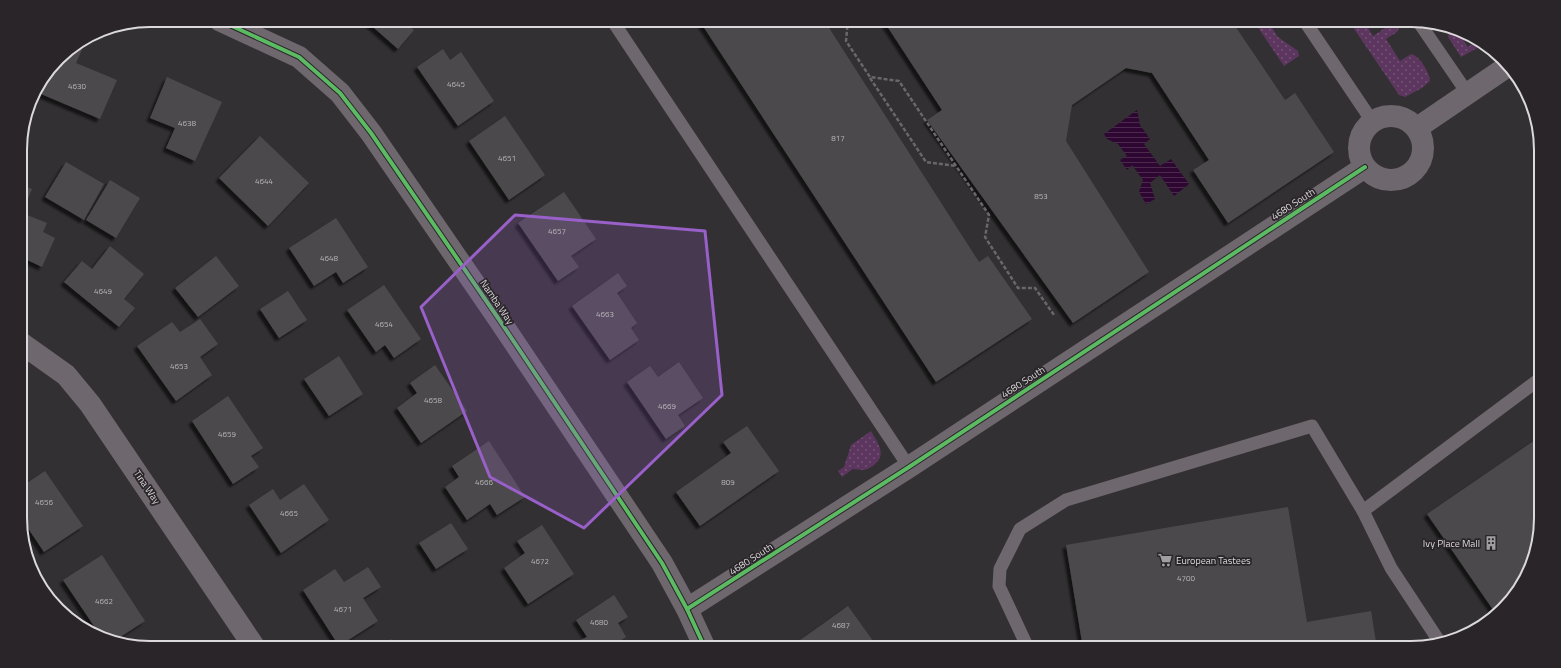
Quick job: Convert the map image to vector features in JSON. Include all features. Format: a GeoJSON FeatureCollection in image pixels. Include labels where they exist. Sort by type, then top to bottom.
{"type":"FeatureCollection","features":[{"type":"Feature","properties":{"kind":"street","name":"Namba Way"},"geometry":{"type":"LineString","coordinates":[[234,27],[299,58],[340,93],[372,133],[507,331],[662,564],[687,609],[702,641]]}},
{"type":"Feature","properties":{"kind":"street"},"geometry":{"type":"LineString","coordinates":[[1417,128],[1504,69]]}},
{"type":"Feature","properties":{"kind":"street"},"geometry":{"type":"LineString","coordinates":[[1391,115],[1401,116],[1417,128],[1423,139],[1424,150],[1422,161],[1415,170],[1406,177],[1395,180],[1384,179],[1373,175],[1365,167],[1360,158],[1360,138],[1372,121],[1391,115]]}},
{"type":"Feature","properties":{"kind":"street","name":"4680 South"},"geometry":{"type":"LineString","coordinates":[[687,609],[908,467],[1365,167]]}},
{"type":"Feature","properties":{"kind":"street","name":"Tina Way"},"geometry":{"type":"LineString","coordinates":[[27,348],[66,375],[90,404],[250,641]]}},
{"type":"Feature","properties":{"kind":"lane"},"geometry":{"type":"LineString","coordinates":[[617,27],[908,467]]}},
{"type":"Feature","properties":{"kind":"lane"},"geometry":{"type":"LineString","coordinates":[[1309,27],[1372,121]]}},
{"type":"Feature","properties":{"kind":"lane"},"geometry":{"type":"LineString","coordinates":[[1423,28],[1468,94]]}},
{"type":"Feature","properties":{"kind":"lane"},"geometry":{"type":"LineString","coordinates":[[1363,510],[1534,383]]}},
{"type":"Feature","properties":{"kind":"lane"},"geometry":{"type":"LineString","coordinates":[[1025,641],[999,586],[1000,569],[1020,529],[1066,500],[1312,426],[1363,510],[1391,568],[1437,638]]}},
{"type":"Feature","properties":{"kind":"path"},"geometry":{"type":"LineString","coordinates":[[847,27],[846,41],[926,162],[956,166]]}},
{"type":"Feature","properties":{"kind":"path"},"geometry":{"type":"LineString","coordinates":[[870,77],[899,81],[989,215],[985,237],[1018,288],[1035,288],[1054,316]]}},
{"type":"Feature","properties":{"kind":"highlighted area"},"geometry":{"type":"Polygon","coordinates":[[[515,215],[705,231],[722,395],[584,528],[490,477],[421,307],[515,215]]]}},
{"type":"Feature","properties":{"kind":"shaded area"},"geometry":{"type":"Polygon","coordinates":[[[1258,27],[1272,27],[1278,37],[1298,51],[1299,56],[1284,66],[1258,27]]]}},
{"type":"Feature","properties":{"kind":"shaded area"},"geometry":{"type":"Polygon","coordinates":[[[1353,27],[1367,27],[1373,36],[1386,27],[1399,28],[1397,32],[1386,39],[1400,61],[1411,54],[1421,61],[1426,69],[1430,81],[1422,88],[1405,97],[1399,95],[1353,27]]]}},
{"type":"Feature","properties":{"kind":"shaded area"},"geometry":{"type":"Polygon","coordinates":[[[1449,33],[1462,38],[1468,47],[1473,43],[1479,47],[1461,57],[1448,37],[1449,33]]]}},
{"type":"Feature","properties":{"kind":"shaded area"},"geometry":{"type":"Polygon","coordinates":[[[1137,110],[1140,125],[1150,139],[1144,144],[1160,166],[1171,159],[1189,184],[1174,196],[1160,175],[1150,183],[1155,199],[1146,204],[1139,192],[1143,180],[1132,165],[1127,170],[1120,160],[1127,156],[1118,144],[1107,139],[1104,134],[1137,110]]]}},
{"type":"Feature","properties":{"kind":"shaded area"},"geometry":{"type":"Polygon","coordinates":[[[871,431],[880,448],[881,453],[878,461],[866,470],[853,469],[842,477],[838,471],[844,467],[851,445],[871,431]]]}},
{"type":"Feature","properties":{"kind":"building"},"geometry":{"type":"Polygon","coordinates":[[[373,27],[410,27],[414,30],[398,49],[373,27]]]}},
{"type":"Feature","properties":{"kind":"building"},"geometry":{"type":"Polygon","coordinates":[[[704,27],[828,27],[979,262],[988,256],[1032,319],[936,382],[704,27]]]}},
{"type":"Feature","properties":{"kind":"building"},"geometry":{"type":"Polygon","coordinates":[[[888,27],[1236,27],[1285,100],[1295,93],[1334,152],[1228,223],[1193,170],[1209,160],[1152,73],[1126,68],[1072,105],[1066,141],[1149,272],[1073,323],[927,120],[942,110],[888,27]]]}},
{"type":"Feature","properties":{"kind":"building"},"geometry":{"type":"Polygon","coordinates":[[[83,47],[76,63],[117,80],[100,119],[41,94],[57,69],[69,57],[83,47]]]}},
{"type":"Feature","properties":{"kind":"building"},"geometry":{"type":"Polygon","coordinates":[[[443,49],[450,60],[461,52],[494,101],[458,126],[417,67],[443,49]]]}},
{"type":"Feature","properties":{"kind":"building"},"geometry":{"type":"Polygon","coordinates":[[[167,77],[222,102],[195,161],[166,148],[175,128],[150,118],[167,77]]]}},
{"type":"Feature","properties":{"kind":"building"},"geometry":{"type":"Polygon","coordinates":[[[505,116],[545,175],[509,200],[469,141],[505,116]]]}},
{"type":"Feature","properties":{"kind":"building"},"geometry":{"type":"Polygon","coordinates":[[[260,136],[309,183],[268,226],[219,178],[260,136]]]}},
{"type":"Feature","properties":{"kind":"building"},"geometry":{"type":"Polygon","coordinates":[[[66,162],[104,184],[84,220],[45,197],[66,162]]]}},
{"type":"Feature","properties":{"kind":"building"},"geometry":{"type":"Polygon","coordinates":[[[110,180],[140,198],[116,238],[86,220],[110,180]]]}},
{"type":"Feature","properties":{"kind":"building"},"geometry":{"type":"Polygon","coordinates":[[[27,187],[32,189],[27,201],[27,187]]]}},
{"type":"Feature","properties":{"kind":"building"},"geometry":{"type":"Polygon","coordinates":[[[564,192],[596,239],[571,256],[579,267],[558,281],[518,223],[564,192]]]}},
{"type":"Feature","properties":{"kind":"building"},"geometry":{"type":"Polygon","coordinates":[[[27,215],[47,223],[43,232],[55,238],[42,267],[27,260],[27,215]]]}},
{"type":"Feature","properties":{"kind":"building"},"geometry":{"type":"Polygon","coordinates":[[[336,218],[368,267],[343,283],[336,272],[314,286],[289,248],[336,218]]]}},
{"type":"Feature","properties":{"kind":"building"},"geometry":{"type":"Polygon","coordinates":[[[110,246],[144,274],[124,299],[135,308],[119,327],[64,282],[82,261],[92,269],[110,246]]]}},
{"type":"Feature","properties":{"kind":"building"},"geometry":{"type":"Polygon","coordinates":[[[216,256],[239,286],[198,317],[175,288],[216,256]]]}},
{"type":"Feature","properties":{"kind":"building"},"geometry":{"type":"Polygon","coordinates":[[[618,273],[627,286],[617,293],[637,323],[631,328],[639,340],[610,360],[572,306],[618,273]]]}},
{"type":"Feature","properties":{"kind":"building"},"geometry":{"type":"Polygon","coordinates":[[[384,285],[421,339],[394,358],[385,345],[376,352],[347,310],[384,285]]]}},
{"type":"Feature","properties":{"kind":"building"},"geometry":{"type":"Polygon","coordinates":[[[288,291],[307,320],[279,338],[260,309],[288,291]]]}},
{"type":"Feature","properties":{"kind":"building"},"geometry":{"type":"Polygon","coordinates":[[[200,319],[218,344],[200,357],[212,375],[176,401],[137,346],[172,322],[180,332],[200,319]]]}},
{"type":"Feature","properties":{"kind":"building"},"geometry":{"type":"Polygon","coordinates":[[[339,356],[363,394],[329,416],[304,379],[339,356]]]}},
{"type":"Feature","properties":{"kind":"building"},"geometry":{"type":"Polygon","coordinates":[[[679,362],[703,398],[678,415],[685,426],[666,439],[627,382],[650,366],[658,377],[679,362]]]}},
{"type":"Feature","properties":{"kind":"building"},"geometry":{"type":"Polygon","coordinates":[[[435,365],[467,411],[421,443],[397,408],[417,393],[410,383],[435,365]]]}},
{"type":"Feature","properties":{"kind":"building"},"geometry":{"type":"Polygon","coordinates":[[[228,396],[263,448],[251,456],[259,467],[233,484],[192,421],[228,396]]]}},
{"type":"Feature","properties":{"kind":"building"},"geometry":{"type":"Polygon","coordinates":[[[747,426],[779,471],[700,526],[676,492],[731,453],[723,442],[747,426]]]}},
{"type":"Feature","properties":{"kind":"building"},"geometry":{"type":"Polygon","coordinates":[[[489,441],[525,497],[497,515],[490,504],[467,520],[445,487],[459,477],[452,466],[489,441]]]}},
{"type":"Feature","properties":{"kind":"building","name":"Ivy Place Mall"},"geometry":{"type":"Polygon","coordinates":[[[1534,441],[1534,518],[1532,542],[1521,573],[1504,599],[1493,610],[1427,514],[1534,441]]]}},
{"type":"Feature","properties":{"kind":"building"},"geometry":{"type":"Polygon","coordinates":[[[45,471],[83,526],[44,552],[28,528],[27,483],[45,471]]]}},
{"type":"Feature","properties":{"kind":"building"},"geometry":{"type":"Polygon","coordinates":[[[304,484],[329,520],[281,553],[249,505],[273,489],[280,500],[304,484]]]}},
{"type":"Feature","properties":{"kind":"building"},"geometry":{"type":"Polygon","coordinates":[[[1288,507],[1307,622],[1371,611],[1376,641],[1082,641],[1066,545],[1288,507]]]}},
{"type":"Feature","properties":{"kind":"building"},"geometry":{"type":"Polygon","coordinates":[[[451,523],[468,549],[436,569],[419,543],[451,523]]]}},
{"type":"Feature","properties":{"kind":"building"},"geometry":{"type":"Polygon","coordinates":[[[542,525],[574,574],[528,604],[504,568],[525,553],[517,541],[542,525]]]}},
{"type":"Feature","properties":{"kind":"building"},"geometry":{"type":"Polygon","coordinates":[[[102,555],[145,621],[120,637],[96,629],[63,580],[102,555]]]}},
{"type":"Feature","properties":{"kind":"building"},"geometry":{"type":"Polygon","coordinates":[[[368,567],[381,587],[363,598],[378,621],[347,641],[336,641],[303,590],[335,569],[344,582],[368,567]]]}},
{"type":"Feature","properties":{"kind":"building"},"geometry":{"type":"Polygon","coordinates":[[[614,595],[628,617],[618,623],[626,637],[620,641],[581,641],[587,637],[576,620],[614,595]]]}},
{"type":"Feature","properties":{"kind":"building"},"geometry":{"type":"Polygon","coordinates":[[[848,606],[873,641],[799,641],[848,606]]]}},
{"type":"Feature","properties":{"kind":"cycle path"},"geometry":{"type":"LineString","coordinates":[[234,27],[299,57],[340,93],[371,133],[498,318],[662,563],[687,609],[702,641]]}},
{"type":"Feature","properties":{"kind":"cycle path"},"geometry":{"type":"LineString","coordinates":[[687,609],[909,467],[1365,167]]}},
{"type":"Feature","properties":{"kind":"place","name":"Ivy Place Mall"},"geometry":{"type":"Point","coordinates":[1491,543]}},
{"type":"Feature","properties":{"kind":"place","name":"European Tastees"},"geometry":{"type":"Point","coordinates":[1165,560]}}]}
